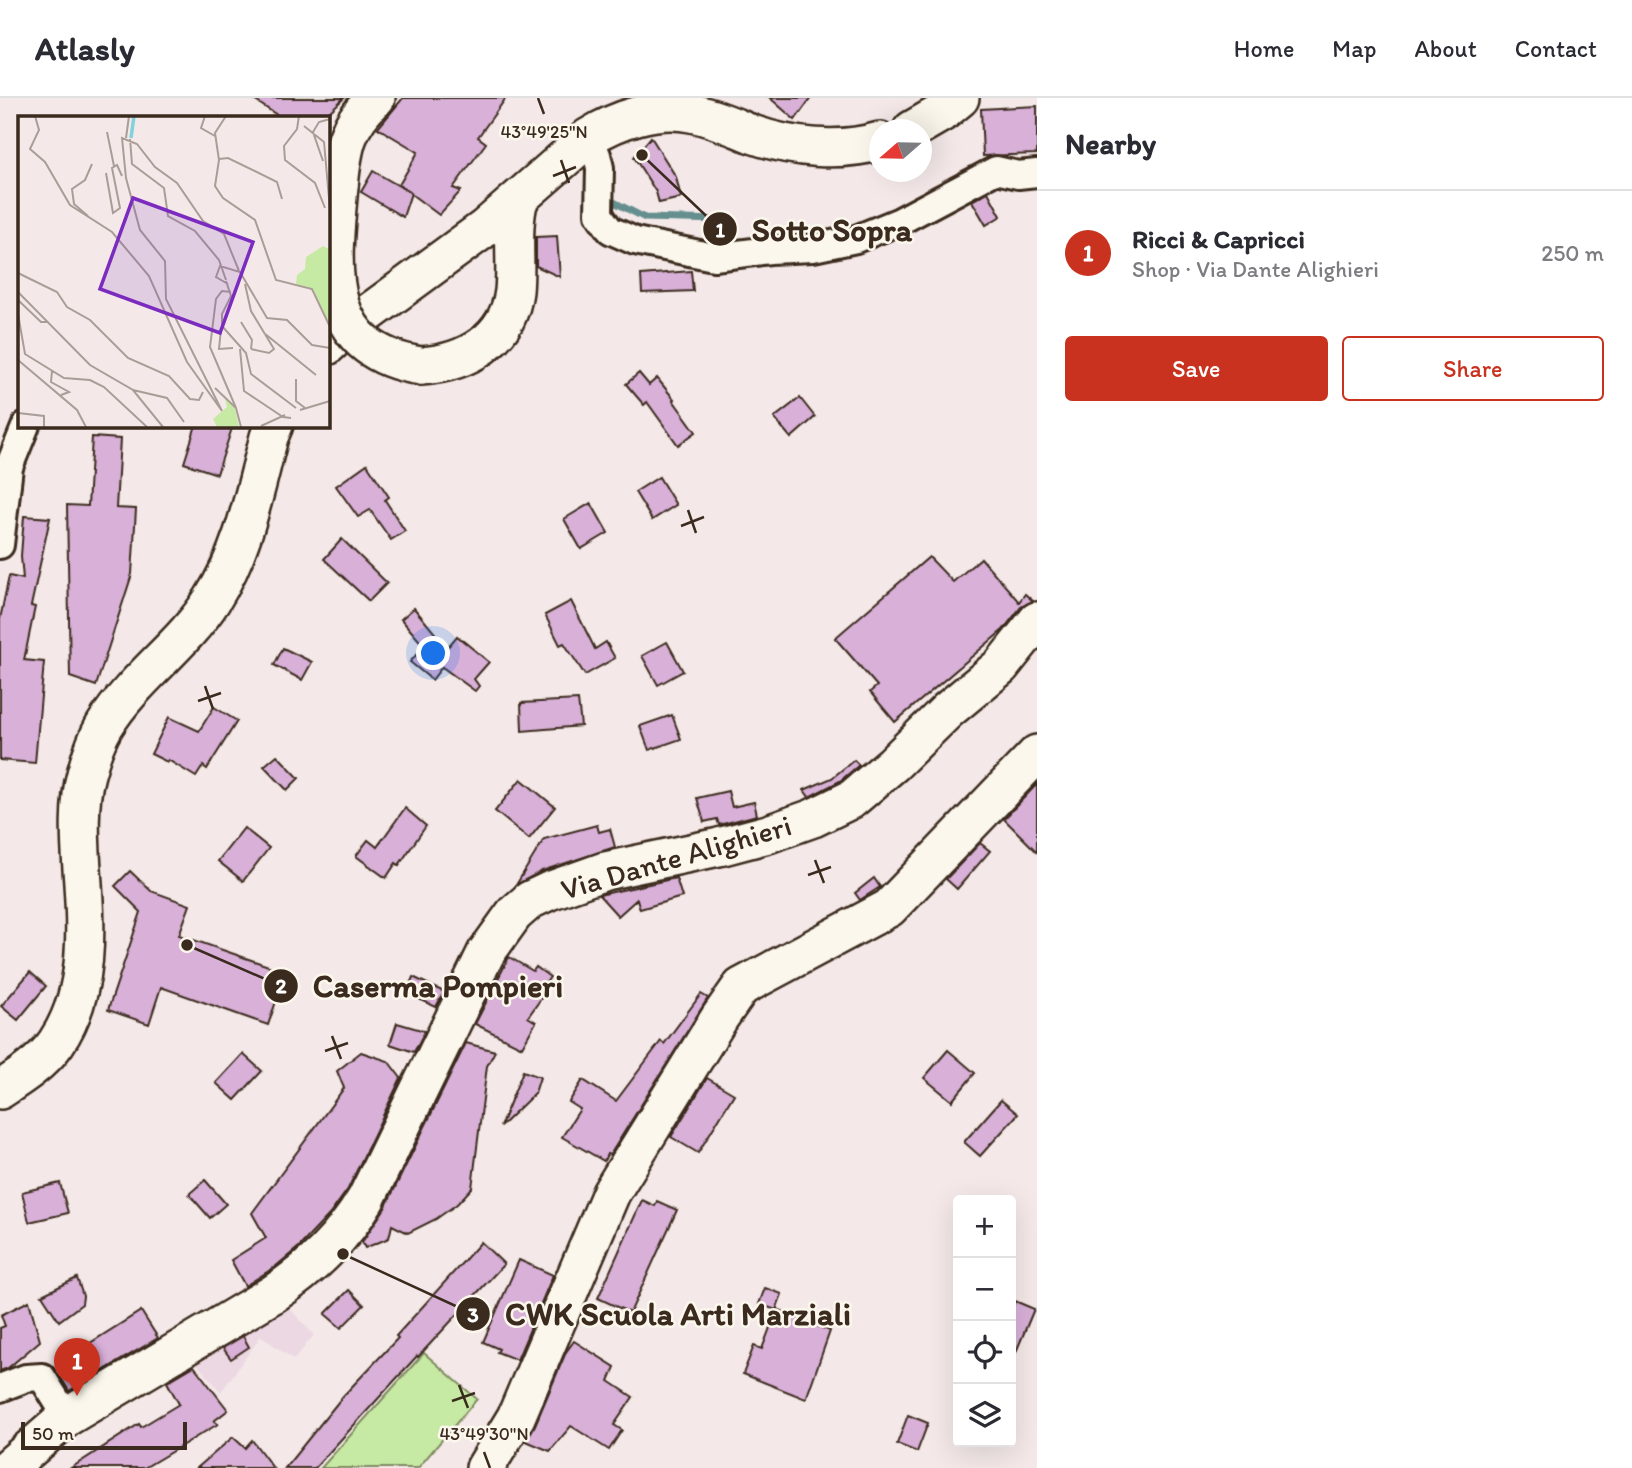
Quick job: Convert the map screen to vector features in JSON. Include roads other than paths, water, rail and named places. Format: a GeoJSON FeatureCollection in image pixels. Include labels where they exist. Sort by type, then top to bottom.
{"type":"FeatureCollection","features":[{"type":"Feature","properties":{"kind":"street"},"geometry":{"type":"LineString","coordinates":[[376,98],[338,137],[343,148],[333,275],[337,297],[346,319],[361,340],[380,355],[399,363],[439,365],[464,357],[488,343],[501,328],[509,311],[514,279],[513,229],[519,200]]}},
{"type":"Feature","properties":{"kind":"street"},"geometry":{"type":"LineString","coordinates":[[931,119],[960,98]]}},
{"type":"Feature","properties":{"kind":"street"},"geometry":{"type":"LineString","coordinates":[[329,344],[362,317],[485,228],[589,137],[625,119],[665,111],[689,112],[721,120],[752,134],[782,143],[839,147],[869,143]]}},
{"type":"Feature","properties":{"kind":"street"},"geometry":{"type":"LineString","coordinates":[[589,137],[600,168],[598,214],[610,230],[635,241],[714,257],[832,245],[883,229],[996,170],[1018,175],[1037,173]]}},
{"type":"Feature","properties":{"kind":"street"},"geometry":{"type":"LineString","coordinates":[[485,228],[503,255],[514,279]]}},
{"type":"Feature","properties":{"kind":"street"},"geometry":{"type":"LineString","coordinates":[[0,545],[9,467],[25,427]]}},
{"type":"Feature","properties":{"kind":"street"},"geometry":{"type":"LineString","coordinates":[[0,1090],[31,1069],[55,1044],[74,1010],[81,982],[84,950],[79,837],[85,776],[104,726],[138,682],[177,644],[217,591],[234,560],[250,516],[273,427]]}},
{"type":"Feature","properties":{"kind":"street","name":"Via Dante Alighieri"},"geometry":{"type":"LineString","coordinates":[[8,1468],[67,1417],[273,1294],[299,1277],[333,1245],[366,1199],[486,953],[514,914],[530,900],[606,871],[768,834],[813,818],[852,799],[893,764],[948,710],[1001,666],[1037,621]]}},
{"type":"Feature","properties":{"kind":"street"},"geometry":{"type":"LineString","coordinates":[[485,1468],[516,1417],[611,1194],[741,987],[889,908],[1037,754]]}},
{"type":"Feature","properties":{"kind":"street"},"geometry":{"type":"LineString","coordinates":[[0,1388],[26,1378],[42,1377],[67,1417]]}},
{"type":"Feature","properties":{"kind":"waterway"},"geometry":{"type":"LineString","coordinates":[[614,202],[645,218],[721,220]]}},
{"type":"Feature","properties":{"kind":"place","name":"Sotto Sopra"},"geometry":{"type":"Point","coordinates":[642,155]}},
{"type":"Feature","properties":{"kind":"place","name":"Caserma Pompieri"},"geometry":{"type":"Point","coordinates":[187,945]}},
{"type":"Feature","properties":{"kind":"place","name":"CWK Scuola Arti Marziali"},"geometry":{"type":"Point","coordinates":[343,1254]}},
{"type":"Feature","properties":{"kind":"place","name":"Ricci & Capricci"},"geometry":{"type":"Point","coordinates":[77,1396]}}]}
